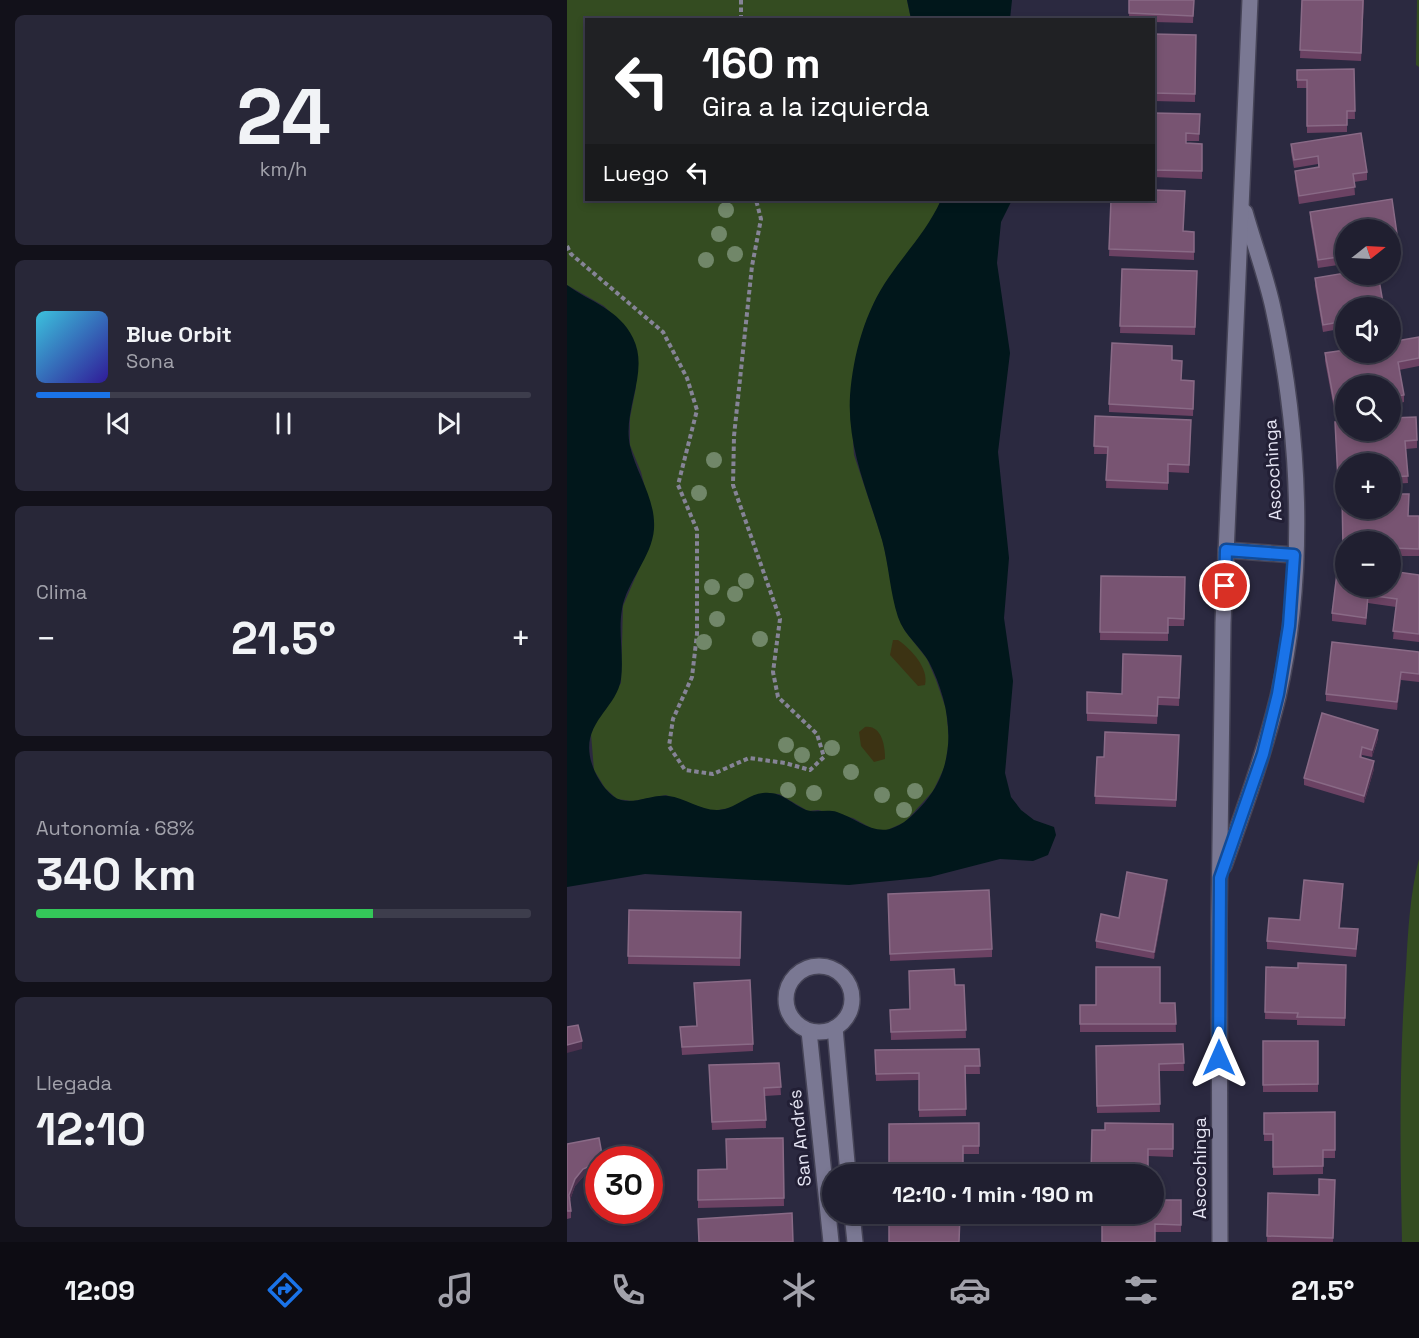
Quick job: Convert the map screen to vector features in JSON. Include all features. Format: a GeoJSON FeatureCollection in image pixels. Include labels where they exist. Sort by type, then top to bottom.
{"type":"FeatureCollection","features":[{"type":"Feature","properties":{"kind":"street","name":"Ascochinga"},"geometry":{"type":"LineString","coordinates":[[1220,1242],[1220,878],[1226,550],[1250,0]]}},
{"type":"Feature","properties":{"kind":"street","name":"Ascochinga"},"geometry":{"type":"LineString","coordinates":[[1220,878],[1263,754],[1278,694],[1289,626],[1296,516],[1293,446],[1286,381],[1273,307],[1242,200]]}},
{"type":"Feature","properties":{"kind":"street"},"geometry":{"type":"LineString","coordinates":[[1226,550],[1294,555]]}},
{"type":"Feature","properties":{"kind":"street"},"geometry":{"type":"LineString","coordinates":[[815,967],[837,972],[850,989],[850,1011],[835,1028],[818,1032],[809,1031],[792,1017],[786,996],[796,976],[815,967]]}},
{"type":"Feature","properties":{"kind":"street"},"geometry":{"type":"LineString","coordinates":[[835,1028],[847,1164]]}},
{"type":"Feature","properties":{"kind":"street","name":"San Andrés"},"geometry":{"type":"LineString","coordinates":[[809,1031],[831,1242]]}},
{"type":"Feature","properties":{"kind":"street"},"geometry":{"type":"LineString","coordinates":[[853,1224],[855,1242]]}},
{"type":"Feature","properties":{"kind":"path"},"geometry":{"type":"LineString","coordinates":[[741,0],[741,18]]}},
{"type":"Feature","properties":{"kind":"path"},"geometry":{"type":"LineString","coordinates":[[567,246],[571,254],[663,332],[687,378],[697,410],[678,485],[697,531],[697,633],[692,677],[673,719],[669,746],[685,770],[713,774],[749,758],[785,763],[810,770],[824,757],[817,734],[778,697],[773,672],[780,619],[733,484],[734,436],[752,266],[761,219],[756,201]]}},
{"type":"Feature","properties":{"kind":"green space"},"geometry":{"type":"Polygon","coordinates":[[[567,0],[907,0],[911,18],[585,18],[585,201],[941,201],[932,220],[875,301],[864,328],[850,397],[854,455],[883,542],[898,616],[905,631],[927,659],[946,709],[949,740],[945,766],[933,791],[905,822],[885,831],[873,829],[853,818],[818,810],[808,811],[779,794],[763,793],[730,808],[711,811],[666,795],[633,801],[617,799],[605,788],[594,770],[591,734],[598,717],[621,683],[623,606],[651,541],[653,519],[641,472],[630,445],[630,418],[636,387],[628,330],[604,306],[567,285],[567,0]]]}},
{"type":"Feature","properties":{"kind":"green space"},"geometry":{"type":"Polygon","coordinates":[[[1417,0],[1419,0],[1419,67],[1416,65],[1417,0]]]}},
{"type":"Feature","properties":{"kind":"green space"},"geometry":{"type":"Polygon","coordinates":[[[1419,859],[1419,1242],[1402,1242],[1402,1036],[1410,913],[1419,859]]]}},
{"type":"Feature","properties":{"kind":"sand"},"geometry":{"type":"Polygon","coordinates":[[[893,640],[898,640],[903,644],[918,660],[926,679],[925,685],[918,686],[890,655],[893,640]]]}},
{"type":"Feature","properties":{"kind":"sand"},"geometry":{"type":"Polygon","coordinates":[[[865,727],[871,727],[879,733],[885,759],[874,762],[861,746],[859,732],[865,727]]]}},
{"type":"Feature","properties":{"kind":"shaded area"},"geometry":{"type":"Polygon","coordinates":[[[907,0],[1012,0],[1010,18],[911,18],[907,0]]]}},
{"type":"Feature","properties":{"kind":"shaded area"},"geometry":{"type":"Polygon","coordinates":[[[940,201],[1012,201],[1001,222],[997,263],[1010,353],[998,452],[1009,558],[1004,618],[1013,681],[1005,773],[1011,797],[1021,810],[1034,820],[1054,827],[1056,835],[1048,855],[1033,861],[1000,859],[930,877],[849,885],[645,874],[567,887],[567,285],[612,313],[627,328],[633,338],[639,364],[629,419],[630,446],[649,497],[654,518],[649,549],[629,589],[622,609],[622,662],[618,691],[598,720],[589,742],[590,756],[600,781],[609,793],[621,800],[633,801],[668,796],[712,810],[728,808],[754,795],[776,794],[806,810],[837,812],[866,826],[880,830],[888,829],[899,825],[911,816],[936,786],[947,752],[947,716],[937,679],[929,662],[904,629],[898,617],[882,540],[855,451],[850,396],[857,349],[873,304],[889,277],[930,221],[940,201]]]}},
{"type":"Feature","properties":{"kind":"building"},"geometry":{"type":"Polygon","coordinates":[[[1129,0],[1194,0],[1193,16],[1129,13],[1129,0]]]}},
{"type":"Feature","properties":{"kind":"building"},"geometry":{"type":"Polygon","coordinates":[[[1302,0],[1363,0],[1361,53],[1300,50],[1302,0]]]}},
{"type":"Feature","properties":{"kind":"building"},"geometry":{"type":"Polygon","coordinates":[[[1155,34],[1196,35],[1195,94],[1155,93],[1155,34]]]}},
{"type":"Feature","properties":{"kind":"building"},"geometry":{"type":"Polygon","coordinates":[[[1354,69],[1355,111],[1347,111],[1347,125],[1307,126],[1307,80],[1297,80],[1297,70],[1354,69]]]}},
{"type":"Feature","properties":{"kind":"building"},"geometry":{"type":"Polygon","coordinates":[[[1155,113],[1200,114],[1199,134],[1186,133],[1186,143],[1202,144],[1202,171],[1155,170],[1155,113]]]}},
{"type":"Feature","properties":{"kind":"building"},"geometry":{"type":"Polygon","coordinates":[[[1361,133],[1367,172],[1353,174],[1355,187],[1299,196],[1295,171],[1319,167],[1318,156],[1294,160],[1291,144],[1361,133]]]}},
{"type":"Feature","properties":{"kind":"building"},"geometry":{"type":"Polygon","coordinates":[[[1155,190],[1185,191],[1183,231],[1194,232],[1194,252],[1109,249],[1111,201],[1155,201],[1155,190]]]}},
{"type":"Feature","properties":{"kind":"building"},"geometry":{"type":"Polygon","coordinates":[[[1392,199],[1395,219],[1335,219],[1335,257],[1318,260],[1310,212],[1392,199]]]}},
{"type":"Feature","properties":{"kind":"building"},"geometry":{"type":"Polygon","coordinates":[[[1122,269],[1197,271],[1195,327],[1120,326],[1122,269]]]}},
{"type":"Feature","properties":{"kind":"building"},"geometry":{"type":"Polygon","coordinates":[[[1335,275],[1335,285],[1380,285],[1382,297],[1335,297],[1335,323],[1323,325],[1315,278],[1335,275]]]}},
{"type":"Feature","properties":{"kind":"building"},"geometry":{"type":"Polygon","coordinates":[[[1419,337],[1419,358],[1401,361],[1401,340],[1419,337]]]}},
{"type":"Feature","properties":{"kind":"building"},"geometry":{"type":"Polygon","coordinates":[[[1112,343],[1172,346],[1172,360],[1182,361],[1181,380],[1194,381],[1193,409],[1109,404],[1112,343]]]}},
{"type":"Feature","properties":{"kind":"building"},"geometry":{"type":"Polygon","coordinates":[[[1335,352],[1335,363],[1398,363],[1400,375],[1335,375],[1335,407],[1325,353],[1335,352]]]}},
{"type":"Feature","properties":{"kind":"building"},"geometry":{"type":"Polygon","coordinates":[[[1401,378],[1404,395],[1401,395],[1401,378]]]}},
{"type":"Feature","properties":{"kind":"building"},"geometry":{"type":"Polygon","coordinates":[[[1095,416],[1191,420],[1189,465],[1168,464],[1168,483],[1106,480],[1108,447],[1094,446],[1095,416]]]}},
{"type":"Feature","properties":{"kind":"building"},"geometry":{"type":"Polygon","coordinates":[[[1416,417],[1417,440],[1405,441],[1408,476],[1401,476],[1401,453],[1337,453],[1336,441],[1401,441],[1401,418],[1416,417]]]}},
{"type":"Feature","properties":{"kind":"building"},"geometry":{"type":"Polygon","coordinates":[[[1401,494],[1409,494],[1408,516],[1419,516],[1419,549],[1401,548],[1401,531],[1343,531],[1342,519],[1401,519],[1401,494]]]}},
{"type":"Feature","properties":{"kind":"building"},"geometry":{"type":"Polygon","coordinates":[[[1401,572],[1419,575],[1419,634],[1393,631],[1397,599],[1382,597],[1401,597],[1401,572]]]}},
{"type":"Feature","properties":{"kind":"building"},"geometry":{"type":"Polygon","coordinates":[[[1101,576],[1185,577],[1184,619],[1168,618],[1168,633],[1100,632],[1101,576]]]}},
{"type":"Feature","properties":{"kind":"building"},"geometry":{"type":"Polygon","coordinates":[[[1335,589],[1335,597],[1368,597],[1366,618],[1332,613],[1335,589]]]}},
{"type":"Feature","properties":{"kind":"building"},"geometry":{"type":"Polygon","coordinates":[[[1332,642],[1419,652],[1419,674],[1401,672],[1397,702],[1326,694],[1332,642]]]}},
{"type":"Feature","properties":{"kind":"building"},"geometry":{"type":"Polygon","coordinates":[[[1123,654],[1181,656],[1179,698],[1158,697],[1157,716],[1087,713],[1087,692],[1122,694],[1123,654]]]}},
{"type":"Feature","properties":{"kind":"building"},"geometry":{"type":"Polygon","coordinates":[[[1322,713],[1378,730],[1372,750],[1362,747],[1360,757],[1374,761],[1364,796],[1304,778],[1322,713]]]}},
{"type":"Feature","properties":{"kind":"building"},"geometry":{"type":"Polygon","coordinates":[[[1105,732],[1179,735],[1176,800],[1095,796],[1097,757],[1104,757],[1105,732]]]}},
{"type":"Feature","properties":{"kind":"building"},"geometry":{"type":"Polygon","coordinates":[[[1127,872],[1167,880],[1154,952],[1096,941],[1101,914],[1119,918],[1127,872]]]}},
{"type":"Feature","properties":{"kind":"building"},"geometry":{"type":"Polygon","coordinates":[[[1304,880],[1343,884],[1339,928],[1358,929],[1356,949],[1267,941],[1269,918],[1300,920],[1304,880]]]}},
{"type":"Feature","properties":{"kind":"building"},"geometry":{"type":"Polygon","coordinates":[[[989,890],[992,949],[890,954],[888,894],[989,890]]]}},
{"type":"Feature","properties":{"kind":"building"},"geometry":{"type":"Polygon","coordinates":[[[629,910],[741,912],[740,958],[628,956],[629,910]]]}},
{"type":"Feature","properties":{"kind":"building"},"geometry":{"type":"Polygon","coordinates":[[[1298,963],[1346,965],[1345,1018],[1297,1017],[1298,1013],[1265,1012],[1266,967],[1298,968],[1298,963]]]}},
{"type":"Feature","properties":{"kind":"building"},"geometry":{"type":"Polygon","coordinates":[[[1096,967],[1160,967],[1160,1003],[1175,1003],[1176,1024],[1080,1024],[1080,1005],[1096,1005],[1096,967]]]}},
{"type":"Feature","properties":{"kind":"building"},"geometry":{"type":"Polygon","coordinates":[[[954,969],[955,985],[964,985],[966,1030],[891,1032],[890,1010],[910,1009],[909,971],[954,969]]]}},
{"type":"Feature","properties":{"kind":"building"},"geometry":{"type":"Polygon","coordinates":[[[750,980],[753,1044],[682,1047],[680,1027],[697,1026],[694,983],[750,980]]]}},
{"type":"Feature","properties":{"kind":"building"},"geometry":{"type":"Polygon","coordinates":[[[578,1025],[582,1041],[567,1045],[567,1027],[578,1025]]]}},
{"type":"Feature","properties":{"kind":"building"},"geometry":{"type":"Polygon","coordinates":[[[1263,1041],[1318,1041],[1318,1084],[1263,1085],[1263,1041]]]}},
{"type":"Feature","properties":{"kind":"building"},"geometry":{"type":"Polygon","coordinates":[[[1183,1044],[1184,1063],[1159,1064],[1160,1104],[1097,1106],[1096,1046],[1183,1044]]]}},
{"type":"Feature","properties":{"kind":"building"},"geometry":{"type":"Polygon","coordinates":[[[979,1049],[980,1066],[965,1066],[966,1109],[919,1110],[919,1073],[876,1074],[875,1050],[979,1049]]]}},
{"type":"Feature","properties":{"kind":"building"},"geometry":{"type":"Polygon","coordinates":[[[779,1063],[781,1087],[764,1088],[766,1120],[712,1122],[709,1065],[779,1063]]]}},
{"type":"Feature","properties":{"kind":"building"},"geometry":{"type":"Polygon","coordinates":[[[1335,1112],[1335,1150],[1323,1150],[1323,1166],[1273,1167],[1273,1134],[1264,1134],[1264,1113],[1335,1112]]]}},
{"type":"Feature","properties":{"kind":"building"},"geometry":{"type":"Polygon","coordinates":[[[979,1123],[979,1146],[963,1146],[963,1164],[889,1164],[889,1124],[979,1123]]]}},
{"type":"Feature","properties":{"kind":"building"},"geometry":{"type":"Polygon","coordinates":[[[1105,1123],[1173,1124],[1173,1149],[1148,1149],[1148,1164],[1091,1164],[1092,1130],[1105,1130],[1105,1123]]]}},
{"type":"Feature","properties":{"kind":"building"},"geometry":{"type":"Polygon","coordinates":[[[599,1138],[600,1146],[585,1146],[585,1168],[575,1179],[569,1195],[571,1211],[567,1211],[567,1144],[599,1138]]]}},
{"type":"Feature","properties":{"kind":"building"},"geometry":{"type":"Polygon","coordinates":[[[783,1138],[784,1198],[698,1200],[698,1170],[727,1169],[726,1139],[783,1138]]]}},
{"type":"Feature","properties":{"kind":"building"},"geometry":{"type":"Polygon","coordinates":[[[1319,1179],[1335,1180],[1333,1238],[1267,1236],[1268,1193],[1319,1195],[1319,1179]]]}},
{"type":"Feature","properties":{"kind":"building"},"geometry":{"type":"Polygon","coordinates":[[[1164,1200],[1181,1200],[1181,1225],[1155,1224],[1164,1224],[1164,1200]]]}},
{"type":"Feature","properties":{"kind":"building"},"geometry":{"type":"Polygon","coordinates":[[[792,1213],[793,1242],[699,1242],[698,1219],[792,1213]]]}},
{"type":"Feature","properties":{"kind":"building"},"geometry":{"type":"Polygon","coordinates":[[[889,1224],[960,1224],[959,1242],[889,1242],[889,1224]]]}},
{"type":"Feature","properties":{"kind":"building"},"geometry":{"type":"Polygon","coordinates":[[[1102,1224],[1155,1224],[1155,1242],[1102,1242],[1102,1224]]]}},
{"type":"Feature","properties":{"kind":"route"},"geometry":{"type":"LineString","coordinates":[[1219,1058],[1220,878],[1263,754],[1278,694],[1289,626],[1294,555],[1226,550],[1225,586]]}}]}
